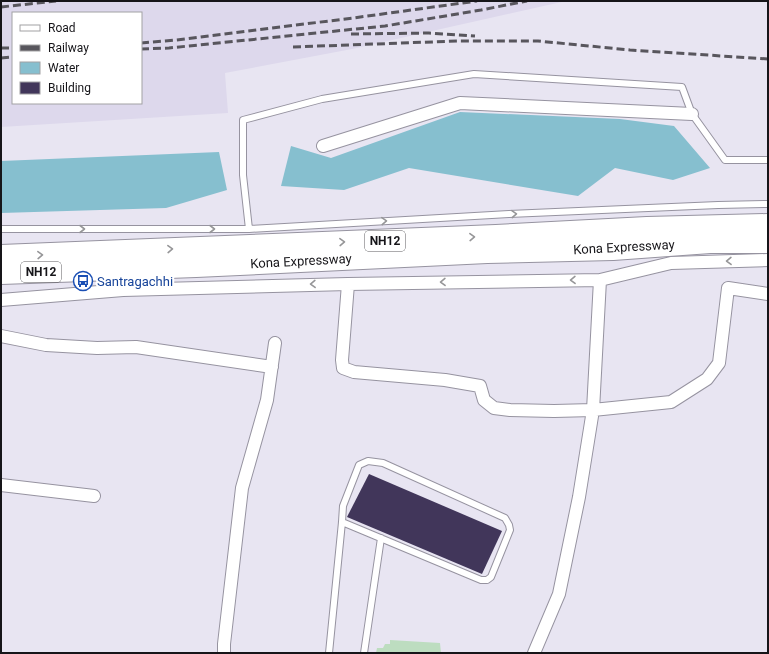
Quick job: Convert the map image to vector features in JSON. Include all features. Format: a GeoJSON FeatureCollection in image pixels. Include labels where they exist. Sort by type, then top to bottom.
{"type":"FeatureCollection","features":[{"type":"Feature","properties":{"kind":"highway","name":"Kona Expressway"},"geometry":{"type":"LineString","coordinates":[[1,256],[488,237],[647,228],[768,225]]}},
{"type":"Feature","properties":{"kind":"highway","name":"Kona Expressway"},"geometry":{"type":"LineString","coordinates":[[1,273],[180,267],[487,252],[613,249],[710,242],[768,242]]}},
{"type":"Feature","properties":{"kind":"street"},"geometry":{"type":"LineString","coordinates":[[322,146],[460,103],[692,114]]}},
{"type":"Feature","properties":{"kind":"street"},"geometry":{"type":"LineString","coordinates":[[1,300],[123,290],[348,284],[600,280],[671,263],[768,260]]}},
{"type":"Feature","properties":{"kind":"street"},"geometry":{"type":"LineString","coordinates":[[534,653],[559,594],[579,497],[593,410],[600,280]]}},
{"type":"Feature","properties":{"kind":"street"},"geometry":{"type":"LineString","coordinates":[[348,284],[342,360],[343,368],[354,372],[445,380],[480,386],[484,400],[494,408],[554,411],[593,410],[671,402],[707,379],[719,363],[728,288],[768,294]]}},
{"type":"Feature","properties":{"kind":"street"},"geometry":{"type":"LineString","coordinates":[[1,336],[46,344],[97,348],[136,346],[272,367]]}},
{"type":"Feature","properties":{"kind":"street"},"geometry":{"type":"LineString","coordinates":[[224,653],[242,488],[266,400],[275,343]]}},
{"type":"Feature","properties":{"kind":"street"},"geometry":{"type":"LineString","coordinates":[[1,485],[94,496]]}},
{"type":"Feature","properties":{"kind":"lane"},"geometry":{"type":"LineString","coordinates":[[249,228],[243,174],[243,120],[315,101],[474,74],[682,87],[692,114],[725,160],[768,160]]}},
{"type":"Feature","properties":{"kind":"lane"},"geometry":{"type":"LineString","coordinates":[[1,229],[249,228],[509,214],[768,204]]}},
{"type":"Feature","properties":{"kind":"lane"},"geometry":{"type":"LineString","coordinates":[[329,653],[343,506],[359,465],[368,461],[383,463],[390,466],[505,518],[510,530],[491,577],[487,580],[481,580],[342,522]]}},
{"type":"Feature","properties":{"kind":"lane"},"geometry":{"type":"LineString","coordinates":[[364,653],[381,538]]}},
{"type":"Feature","properties":{"kind":"shaded area"},"geometry":{"type":"Polygon","coordinates":[[[1,1],[566,1],[352,49],[225,73],[228,113],[1,127],[1,1]]]}},
{"type":"Feature","properties":{"kind":"green space"},"geometry":{"type":"Polygon","coordinates":[[[390,640],[440,643],[441,653],[376,653],[377,648],[383,648],[385,644],[390,644],[390,640]]]}},
{"type":"Feature","properties":{"kind":"water"},"geometry":{"type":"Polygon","coordinates":[[[460,112],[620,119],[674,126],[710,168],[673,180],[615,168],[578,196],[409,168],[344,190],[281,186],[291,146],[331,158],[460,112]]]}},
{"type":"Feature","properties":{"kind":"water"},"geometry":{"type":"Polygon","coordinates":[[[219,152],[227,190],[166,208],[1,213],[1,161],[219,152]]]}},
{"type":"Feature","properties":{"kind":"building"},"geometry":{"type":"Polygon","coordinates":[[[369,474],[502,531],[482,574],[347,517],[369,474]]]}},
{"type":"Feature","properties":{"kind":"railway"},"geometry":{"type":"LineString","coordinates":[[1,7],[56,1]]}},
{"type":"Feature","properties":{"kind":"railway"},"geometry":{"type":"LineString","coordinates":[[142,43],[353,18],[477,1]]}},
{"type":"Feature","properties":{"kind":"railway"},"geometry":{"type":"LineString","coordinates":[[142,49],[169,48],[385,26],[527,1]]}},
{"type":"Feature","properties":{"kind":"railway"},"geometry":{"type":"LineString","coordinates":[[351,34],[429,33],[475,36]]}},
{"type":"Feature","properties":{"kind":"railway"},"geometry":{"type":"LineString","coordinates":[[293,47],[457,41],[538,41],[630,50],[768,59]]}},
{"type":"Feature","properties":{"kind":"railway"},"geometry":{"type":"LineString","coordinates":[[1,48],[12,48]]}},
{"type":"Feature","properties":{"kind":"railway"},"geometry":{"type":"LineString","coordinates":[[1,58],[12,57]]}},
{"type":"Feature","properties":{"kind":"place","name":"Santragachhi"},"geometry":{"type":"Point","coordinates":[83,281]}}]}
